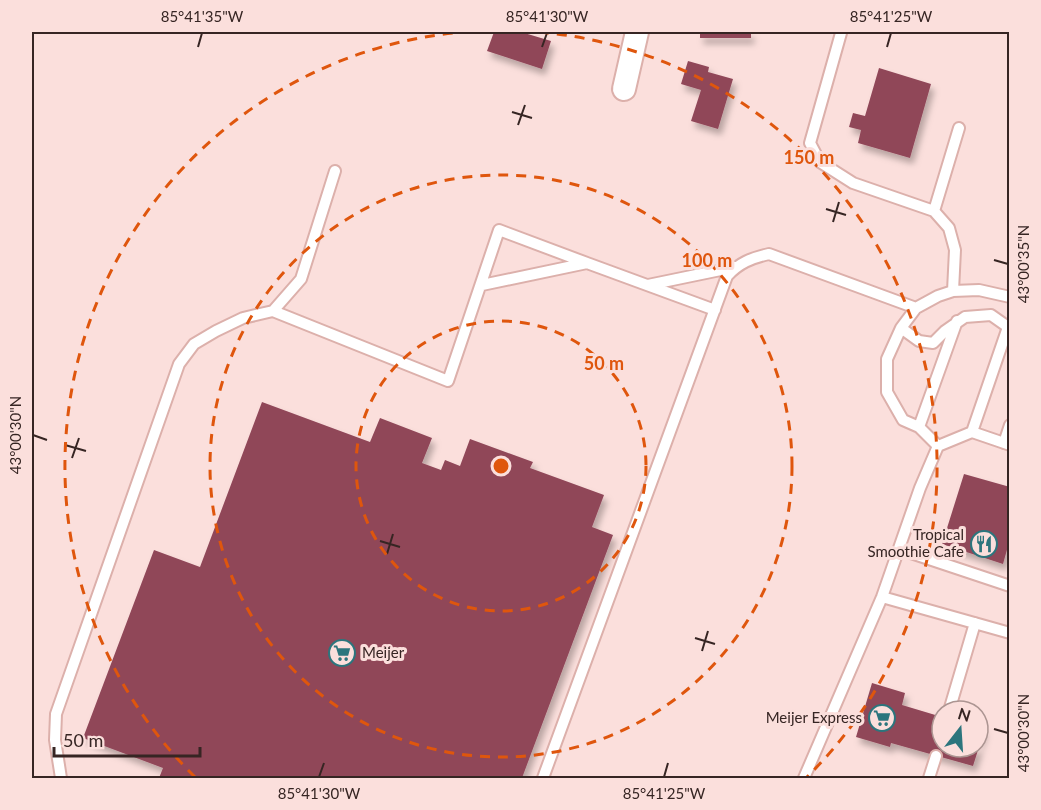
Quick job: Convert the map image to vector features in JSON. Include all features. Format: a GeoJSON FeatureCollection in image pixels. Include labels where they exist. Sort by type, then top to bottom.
{"type":"FeatureCollection","features":[{"type":"Feature","properties":{"kind":"street"},"geometry":{"type":"LineString","coordinates":[[624,89],[637,32]]}},
{"type":"Feature","properties":{"kind":"lane"},"geometry":{"type":"LineString","coordinates":[[841,33],[810,143],[820,162],[853,183],[934,211],[949,228],[955,250],[953,291]]}},
{"type":"Feature","properties":{"kind":"lane"},"geometry":{"type":"LineString","coordinates":[[934,211],[959,128]]}},
{"type":"Feature","properties":{"kind":"lane"},"geometry":{"type":"LineString","coordinates":[[273,311],[301,279],[335,171]]}},
{"type":"Feature","properties":{"kind":"lane"},"geometry":{"type":"LineString","coordinates":[[61,778],[55,740],[56,714],[179,364],[194,344],[243,318],[273,311],[448,381],[499,230],[715,310]]}},
{"type":"Feature","properties":{"kind":"lane"},"geometry":{"type":"LineString","coordinates":[[543,778],[727,276],[736,267],[752,258],[769,255],[916,308]]}},
{"type":"Feature","properties":{"kind":"lane"},"geometry":{"type":"LineString","coordinates":[[482,285],[587,263]]}},
{"type":"Feature","properties":{"kind":"lane"},"geometry":{"type":"LineString","coordinates":[[647,285],[736,267]]}},
{"type":"Feature","properties":{"kind":"lane"},"geometry":{"type":"LineString","coordinates":[[938,446],[919,427],[903,420],[887,392],[887,359],[901,328],[916,308],[953,291],[979,290],[1010,297]]}},
{"type":"Feature","properties":{"kind":"lane"},"geometry":{"type":"LineString","coordinates":[[901,328],[919,341],[933,343],[957,321],[965,317],[991,315],[1009,328],[972,432]]}},
{"type":"Feature","properties":{"kind":"lane"},"geometry":{"type":"LineString","coordinates":[[919,427],[957,321]]}},
{"type":"Feature","properties":{"kind":"lane"},"geometry":{"type":"LineString","coordinates":[[804,778],[882,597],[938,446],[972,432],[1006,444],[1010,425]]}},
{"type":"Feature","properties":{"kind":"lane"},"geometry":{"type":"LineString","coordinates":[[899,549],[1010,586]]}},
{"type":"Feature","properties":{"kind":"lane"},"geometry":{"type":"LineString","coordinates":[[882,597],[1010,633]]}},
{"type":"Feature","properties":{"kind":"lane"},"geometry":{"type":"LineString","coordinates":[[953,699],[975,623]]}},
{"type":"Feature","properties":{"kind":"lane"},"geometry":{"type":"LineString","coordinates":[[929,778],[935,759]]}},
{"type":"Feature","properties":{"kind":"building"},"geometry":{"type":"Polygon","coordinates":[[[494,32],[521,32],[551,41],[542,69],[487,51],[494,32]]]}},
{"type":"Feature","properties":{"kind":"building"},"geometry":{"type":"Polygon","coordinates":[[[700,32],[751,32],[751,38],[700,38],[700,32]]]}},
{"type":"Feature","properties":{"kind":"building"},"geometry":{"type":"Polygon","coordinates":[[[688,61],[709,67],[708,72],[733,79],[718,129],[691,121],[701,90],[681,84],[688,61]]]}},
{"type":"Feature","properties":{"kind":"building"},"geometry":{"type":"Polygon","coordinates":[[[879,68],[931,84],[910,158],[858,143],[861,130],[849,127],[853,113],[865,116],[879,68]]]}},
{"type":"Feature","properties":{"kind":"building","name":"Meijer"},"geometry":{"type":"Polygon","coordinates":[[[262,402],[370,442],[380,418],[432,438],[422,463],[441,470],[445,460],[460,466],[470,439],[533,462],[530,468],[604,495],[592,527],[613,535],[522,778],[159,778],[163,768],[83,738],[154,550],[200,567],[262,402]]]}},
{"type":"Feature","properties":{"kind":"building"},"geometry":{"type":"Polygon","coordinates":[[[964,474],[1010,487],[1010,539],[1003,564],[942,544],[964,474]]]}},
{"type":"Feature","properties":{"kind":"building"},"geometry":{"type":"Polygon","coordinates":[[[872,683],[905,693],[902,705],[930,713],[930,754],[891,743],[890,747],[856,737],[872,683]]]}},
{"type":"Feature","properties":{"kind":"building"},"geometry":{"type":"Polygon","coordinates":[[[948,759],[975,759],[973,766],[948,759]]]}},
{"type":"Feature","properties":{"kind":"place","name":"Tropical Smoothie Cafe"},"geometry":{"type":"Point","coordinates":[984,544]}},
{"type":"Feature","properties":{"kind":"place","name":"Meijer"},"geometry":{"type":"Point","coordinates":[342,653]}},
{"type":"Feature","properties":{"kind":"place","name":"Meijer Express"},"geometry":{"type":"Point","coordinates":[882,718]}}]}
